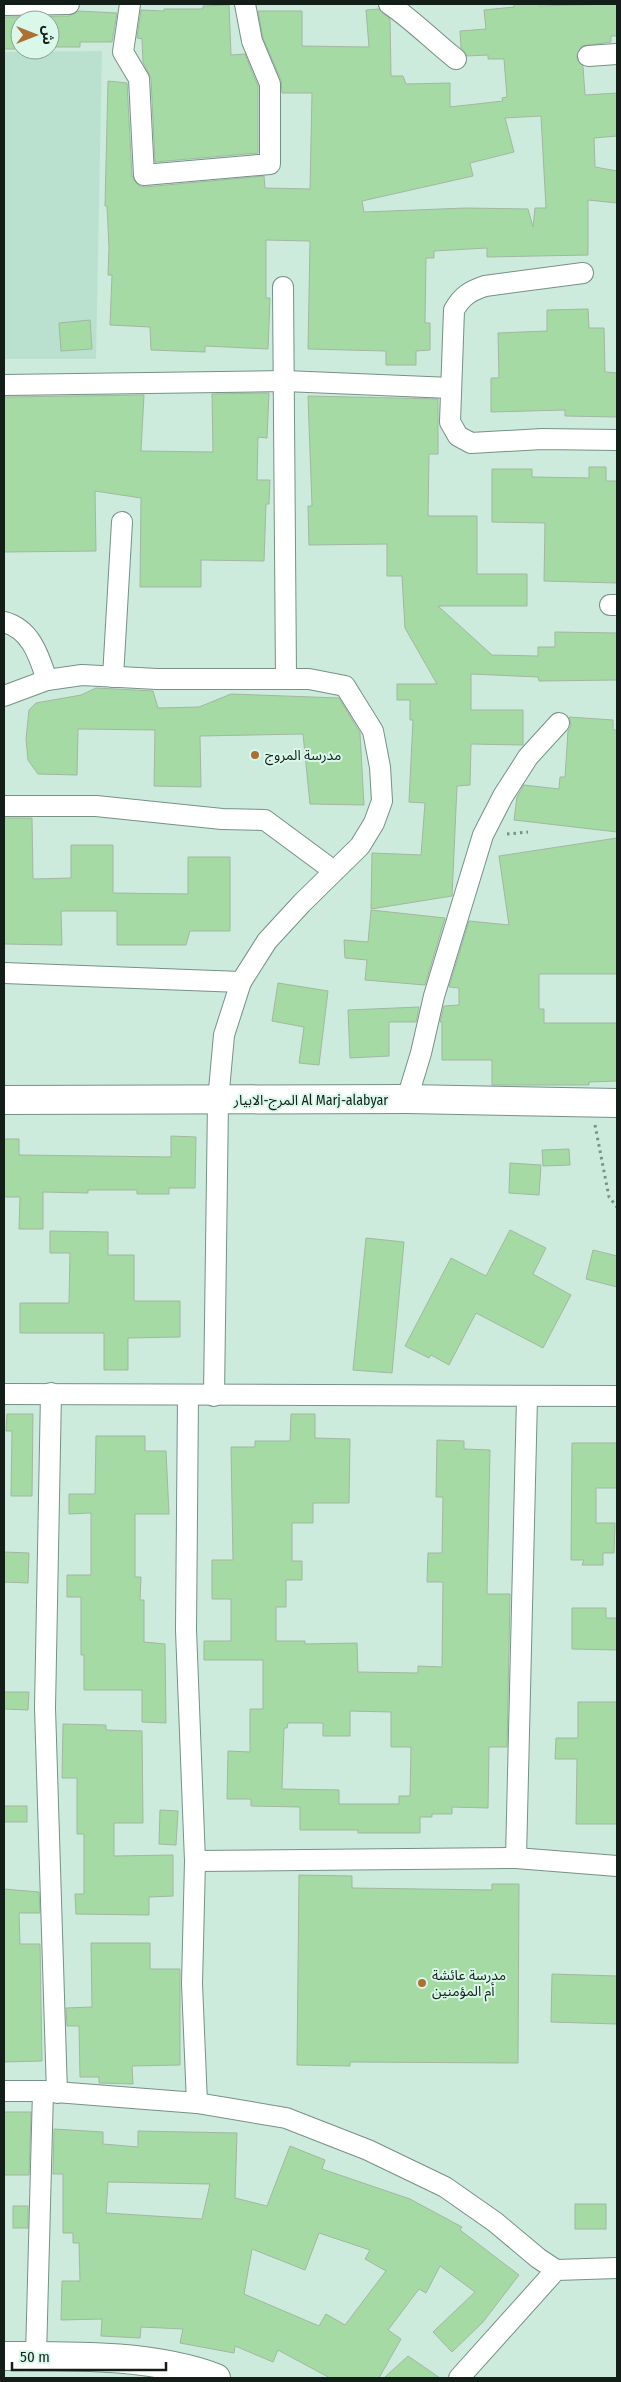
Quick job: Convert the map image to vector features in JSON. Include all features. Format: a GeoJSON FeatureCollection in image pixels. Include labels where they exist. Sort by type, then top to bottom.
{"type":"FeatureCollection","features":[{"type":"Feature","properties":{"kind":"main road","name":"المرج-الابيار Al Marj-alabyar"},"geometry":{"type":"LineString","coordinates":[[4,1100],[218,1101],[407,1099],[606,1103]]}},
{"type":"Feature","properties":{"kind":"main road"},"geometry":{"type":"LineString","coordinates":[[4,2356],[142,2362],[196,2371],[216,2378]]}},
{"type":"Feature","properties":{"kind":"street"},"geometry":{"type":"LineString","coordinates":[[4,5],[69,4]]}},
{"type":"Feature","properties":{"kind":"street"},"geometry":{"type":"LineString","coordinates":[[130,4],[123,52],[139,79],[144,175],[270,164],[270,84],[252,41],[245,4]]}},
{"type":"Feature","properties":{"kind":"street"},"geometry":{"type":"LineString","coordinates":[[389,4],[406,15],[429,38],[456,59]]}},
{"type":"Feature","properties":{"kind":"street"},"geometry":{"type":"LineString","coordinates":[[588,56],[617,54]]}},
{"type":"Feature","properties":{"kind":"street"},"geometry":{"type":"LineString","coordinates":[[583,274],[485,286],[470,291],[461,298],[454,310],[450,422],[458,436],[471,443],[542,438],[617,440]]}},
{"type":"Feature","properties":{"kind":"street"},"geometry":{"type":"LineString","coordinates":[[283,287],[286,678]]}},
{"type":"Feature","properties":{"kind":"street"},"geometry":{"type":"LineString","coordinates":[[4,385],[285,381],[451,388]]}},
{"type":"Feature","properties":{"kind":"street"},"geometry":{"type":"LineString","coordinates":[[113,677],[122,522]]}},
{"type":"Feature","properties":{"kind":"street"},"geometry":{"type":"LineString","coordinates":[[4,622],[13,625],[36,647],[47,680]]}},
{"type":"Feature","properties":{"kind":"street"},"geometry":{"type":"LineString","coordinates":[[4,696],[47,680],[82,675],[157,679],[286,678],[332,682],[344,686],[353,696],[373,731],[380,767],[382,801],[374,824],[360,846],[267,941],[240,982],[224,1035],[218,1101],[214,1396]]}},
{"type":"Feature","properties":{"kind":"street"},"geometry":{"type":"LineString","coordinates":[[407,1099],[421,1054],[434,996],[483,835],[503,796],[528,757],[559,723]]}},
{"type":"Feature","properties":{"kind":"street"},"geometry":{"type":"LineString","coordinates":[[4,806],[96,806],[222,818],[265,820],[334,871]]}},
{"type":"Feature","properties":{"kind":"street"},"geometry":{"type":"LineString","coordinates":[[4,973],[240,982]]}},
{"type":"Feature","properties":{"kind":"street"},"geometry":{"type":"LineString","coordinates":[[36,2356],[50,2092],[46,1708],[51,1393]]}},
{"type":"Feature","properties":{"kind":"street"},"geometry":{"type":"LineString","coordinates":[[4,1394],[617,1396]]}},
{"type":"Feature","properties":{"kind":"street"},"geometry":{"type":"LineString","coordinates":[[188,1396],[186,1630],[195,1861],[192,1984],[197,2103]]}},
{"type":"Feature","properties":{"kind":"street"},"geometry":{"type":"LineString","coordinates":[[516,1858],[527,1396]]}},
{"type":"Feature","properties":{"kind":"street"},"geometry":{"type":"LineString","coordinates":[[195,1861],[516,1858],[617,1866]]}},
{"type":"Feature","properties":{"kind":"street"},"geometry":{"type":"LineString","coordinates":[[4,2091],[50,2092],[197,2103],[286,2118],[377,2154],[446,2187],[495,2222],[538,2258],[556,2270],[617,2268]]}},
{"type":"Feature","properties":{"kind":"street"},"geometry":{"type":"LineString","coordinates":[[459,2378],[556,2270]]}},
{"type":"Feature","properties":{"kind":"path"},"geometry":{"type":"LineString","coordinates":[[606,1103],[594,1120],[609,1197],[617,1207]]}},
{"type":"Feature","properties":{"kind":"shaded area"},"geometry":{"type":"Polygon","coordinates":[[[60,51],[102,51],[96,359],[4,359],[4,52],[10,52],[10,60],[60,60],[60,51]]]}},
{"type":"Feature","properties":{"kind":"building"},"geometry":{"type":"Polygon","coordinates":[[[514,4],[539,4],[539,6],[617,4],[617,36],[611,36],[611,42],[582,46],[576,56],[583,67],[585,95],[617,93],[617,136],[594,138],[595,167],[617,171],[617,203],[588,200],[588,255],[487,257],[487,248],[434,251],[434,258],[426,258],[425,323],[430,323],[430,350],[416,351],[416,365],[386,365],[386,351],[308,349],[310,241],[266,240],[266,298],[270,298],[268,349],[205,346],[205,352],[151,350],[150,327],[110,325],[112,275],[108,275],[109,248],[107,206],[105,206],[108,81],[127,83],[132,176],[138,185],[145,187],[264,176],[265,188],[310,189],[312,93],[282,93],[281,80],[263,38],[258,11],[302,11],[302,46],[369,47],[366,10],[379,9],[390,19],[391,76],[403,76],[406,84],[450,83],[450,107],[503,101],[502,98],[507,97],[504,59],[488,59],[488,55],[467,56],[461,48],[460,31],[486,29],[484,10],[514,7],[514,4]],[[541,116],[505,118],[514,152],[470,163],[473,176],[362,201],[364,212],[466,208],[528,209],[533,227],[535,208],[546,208],[541,116]]]}},
{"type":"Feature","properties":{"kind":"building"},"geometry":{"type":"Polygon","coordinates":[[[229,5],[231,55],[245,54],[258,86],[258,153],[155,162],[151,78],[143,62],[142,39],[137,38],[141,10],[203,9],[203,6],[229,5]]]}},
{"type":"Feature","properties":{"kind":"building"},"geometry":{"type":"Polygon","coordinates":[[[78,11],[117,13],[112,42],[80,42],[80,47],[60,47],[60,16],[69,16],[78,11]]]}},
{"type":"Feature","properties":{"kind":"building"},"geometry":{"type":"Polygon","coordinates":[[[4,17],[10,17],[10,49],[4,49],[4,17]]]}},
{"type":"Feature","properties":{"kind":"building"},"geometry":{"type":"Polygon","coordinates":[[[588,309],[589,328],[604,328],[605,372],[617,373],[617,417],[565,416],[565,410],[491,412],[491,378],[499,378],[498,333],[547,331],[547,310],[588,309]]]}},
{"type":"Feature","properties":{"kind":"building"},"geometry":{"type":"Polygon","coordinates":[[[90,320],[92,349],[61,351],[59,323],[90,320]]]}},
{"type":"Feature","properties":{"kind":"building"},"geometry":{"type":"Polygon","coordinates":[[[269,393],[267,438],[258,437],[257,480],[270,480],[269,504],[266,504],[264,561],[201,560],[201,587],[140,587],[141,498],[95,491],[96,551],[4,552],[4,397],[144,395],[141,451],[213,452],[212,394],[269,393]]]}},
{"type":"Feature","properties":{"kind":"building"},"geometry":{"type":"Polygon","coordinates":[[[308,396],[438,399],[438,454],[429,454],[428,516],[477,516],[477,574],[527,574],[527,606],[438,606],[492,655],[538,656],[538,647],[555,647],[555,632],[617,633],[617,680],[539,681],[538,677],[471,674],[471,710],[523,710],[523,745],[471,744],[470,785],[457,786],[452,896],[371,909],[372,853],[421,855],[425,803],[409,802],[413,720],[410,720],[410,700],[397,700],[397,684],[437,684],[405,628],[402,576],[387,576],[387,544],[309,545],[308,506],[312,506],[308,396]]]}},
{"type":"Feature","properties":{"kind":"building"},"geometry":{"type":"Polygon","coordinates":[[[589,467],[606,467],[606,481],[617,481],[617,583],[544,581],[545,523],[492,522],[492,469],[532,469],[532,477],[589,478],[589,467]]]}},
{"type":"Feature","properties":{"kind":"building"},"geometry":{"type":"Polygon","coordinates":[[[96,688],[153,691],[158,708],[199,707],[231,694],[339,698],[360,733],[364,805],[310,804],[303,734],[200,736],[201,787],[154,786],[155,730],[78,729],[77,775],[38,774],[28,760],[26,739],[29,710],[36,703],[81,695],[96,688]]]}},
{"type":"Feature","properties":{"kind":"building"},"geometry":{"type":"Polygon","coordinates":[[[569,717],[613,720],[613,730],[617,730],[617,832],[514,820],[517,797],[524,785],[559,789],[560,777],[565,777],[568,731],[571,725],[569,717]]]}},
{"type":"Feature","properties":{"kind":"building"},"geometry":{"type":"Polygon","coordinates":[[[4,818],[32,818],[33,879],[71,878],[71,845],[113,845],[113,893],[188,894],[188,857],[230,857],[230,931],[190,931],[186,945],[117,945],[117,911],[61,911],[62,945],[4,944],[4,818]]]}},
{"type":"Feature","properties":{"kind":"building"},"geometry":{"type":"Polygon","coordinates":[[[617,838],[617,974],[539,974],[539,1009],[544,1009],[544,1023],[617,1023],[617,1081],[589,1082],[589,1085],[492,1085],[492,1060],[442,1060],[442,1022],[440,1022],[444,1006],[459,1005],[459,988],[449,987],[469,921],[509,925],[499,856],[617,838]]]}},
{"type":"Feature","properties":{"kind":"building"},"geometry":{"type":"Polygon","coordinates":[[[371,910],[445,918],[425,985],[365,980],[367,960],[345,958],[344,940],[368,942],[371,910]]]}},
{"type":"Feature","properties":{"kind":"building"},"geometry":{"type":"Polygon","coordinates":[[[278,983],[328,991],[319,1065],[299,1063],[304,1027],[272,1021],[278,983]]]}},
{"type":"Feature","properties":{"kind":"building"},"geometry":{"type":"Polygon","coordinates":[[[419,1007],[416,1022],[389,1022],[389,1056],[350,1058],[348,1010],[419,1007]]]}},
{"type":"Feature","properties":{"kind":"building"},"geometry":{"type":"Polygon","coordinates":[[[171,1136],[196,1137],[195,1188],[169,1188],[169,1194],[137,1194],[137,1190],[88,1190],[88,1193],[43,1192],[43,1229],[19,1229],[20,1197],[4,1197],[4,1139],[19,1139],[19,1155],[171,1157],[171,1136]]]}},
{"type":"Feature","properties":{"kind":"building"},"geometry":{"type":"Polygon","coordinates":[[[569,1149],[570,1165],[543,1166],[542,1150],[569,1149]]]}},
{"type":"Feature","properties":{"kind":"building"},"geometry":{"type":"Polygon","coordinates":[[[510,1163],[541,1165],[539,1195],[509,1193],[510,1163]]]}},
{"type":"Feature","properties":{"kind":"building"},"geometry":{"type":"Polygon","coordinates":[[[510,1230],[546,1248],[533,1274],[571,1295],[543,1348],[476,1313],[449,1365],[431,1355],[429,1358],[405,1346],[451,1258],[486,1276],[510,1230]]]}},
{"type":"Feature","properties":{"kind":"building"},"geometry":{"type":"Polygon","coordinates":[[[50,1231],[108,1232],[108,1255],[134,1255],[134,1301],[180,1301],[180,1337],[128,1338],[128,1370],[104,1370],[104,1333],[20,1333],[20,1303],[69,1303],[70,1253],[50,1253],[50,1231]]]}},
{"type":"Feature","properties":{"kind":"building"},"geometry":{"type":"Polygon","coordinates":[[[366,1238],[404,1242],[392,1373],[353,1370],[366,1238]]]}},
{"type":"Feature","properties":{"kind":"building"},"geometry":{"type":"Polygon","coordinates":[[[593,1250],[617,1256],[617,1287],[586,1279],[593,1250]]]}},
{"type":"Feature","properties":{"kind":"building"},"geometry":{"type":"Polygon","coordinates":[[[7,1414],[33,1414],[32,1496],[11,1496],[12,1431],[6,1431],[7,1414]]]}},
{"type":"Feature","properties":{"kind":"building"},"geometry":{"type":"Polygon","coordinates":[[[291,1414],[315,1414],[315,1438],[350,1439],[349,1503],[313,1503],[313,1523],[292,1523],[292,1561],[302,1561],[302,1580],[286,1580],[286,1607],[276,1607],[276,1641],[305,1641],[305,1644],[357,1643],[358,1672],[418,1673],[418,1666],[442,1667],[443,1582],[427,1582],[428,1553],[442,1553],[443,1497],[436,1497],[437,1440],[464,1441],[464,1449],[490,1450],[487,1594],[510,1594],[507,1747],[489,1747],[488,1808],[452,1807],[452,1814],[432,1814],[432,1817],[420,1817],[420,1833],[358,1833],[358,1830],[300,1830],[300,1807],[251,1806],[251,1799],[227,1799],[228,1751],[250,1752],[250,1709],[263,1709],[263,1660],[204,1660],[204,1641],[231,1641],[231,1599],[212,1599],[212,1560],[233,1560],[231,1447],[255,1447],[255,1441],[290,1441],[291,1414]],[[350,1711],[350,1736],[323,1736],[323,1723],[288,1723],[287,1728],[284,1728],[282,1789],[339,1790],[339,1804],[399,1804],[399,1796],[410,1796],[411,1747],[391,1747],[391,1712],[350,1711]]]}},
{"type":"Feature","properties":{"kind":"building"},"geometry":{"type":"Polygon","coordinates":[[[96,1436],[145,1436],[145,1451],[166,1451],[169,1514],[135,1514],[135,1577],[141,1577],[140,1600],[144,1600],[144,1642],[165,1644],[166,1723],[142,1722],[142,1690],[84,1690],[84,1655],[81,1655],[81,1597],[67,1597],[67,1575],[91,1575],[91,1513],[69,1514],[69,1494],[95,1494],[96,1436]]]}},
{"type":"Feature","properties":{"kind":"building"},"geometry":{"type":"Polygon","coordinates":[[[572,1443],[617,1443],[617,1488],[596,1488],[596,1523],[615,1523],[614,1553],[603,1553],[603,1565],[582,1565],[584,1560],[571,1560],[572,1443]]]}},
{"type":"Feature","properties":{"kind":"building"},"geometry":{"type":"Polygon","coordinates":[[[4,1552],[29,1553],[28,1583],[4,1582],[4,1552]]]}},
{"type":"Feature","properties":{"kind":"building"},"geometry":{"type":"Polygon","coordinates":[[[572,1608],[606,1608],[606,1618],[617,1618],[617,1650],[572,1649],[572,1608]]]}},
{"type":"Feature","properties":{"kind":"building"},"geometry":{"type":"Polygon","coordinates":[[[4,1692],[29,1692],[28,1710],[4,1709],[4,1692]]]}},
{"type":"Feature","properties":{"kind":"building"},"geometry":{"type":"Polygon","coordinates":[[[578,1702],[617,1702],[617,1824],[576,1824],[577,1759],[555,1759],[556,1738],[578,1738],[578,1702]]]}},
{"type":"Feature","properties":{"kind":"building"},"geometry":{"type":"Polygon","coordinates":[[[63,1724],[106,1725],[106,1730],[142,1731],[143,1823],[114,1823],[114,1856],[173,1855],[173,1896],[149,1897],[149,1915],[76,1914],[75,1894],[84,1894],[84,1834],[77,1834],[77,1778],[62,1778],[63,1724]]]}},
{"type":"Feature","properties":{"kind":"building"},"geometry":{"type":"Polygon","coordinates":[[[4,1806],[27,1806],[27,1822],[4,1822],[4,1806]]]}},
{"type":"Feature","properties":{"kind":"building"},"geometry":{"type":"Polygon","coordinates":[[[160,1810],[178,1811],[176,1845],[159,1844],[160,1810]]]}},
{"type":"Feature","properties":{"kind":"building"},"geometry":{"type":"Polygon","coordinates":[[[299,1875],[352,1876],[352,1888],[492,1890],[492,1884],[519,1884],[518,2063],[350,2062],[350,2066],[297,2065],[299,1875]]]}},
{"type":"Feature","properties":{"kind":"building"},"geometry":{"type":"Polygon","coordinates":[[[4,1889],[39,1892],[40,1913],[19,1913],[20,1944],[40,1944],[42,2061],[4,2062],[4,1889]]]}},
{"type":"Feature","properties":{"kind":"building"},"geometry":{"type":"Polygon","coordinates":[[[91,1943],[150,1943],[150,1969],[180,1969],[180,2065],[132,2066],[133,2084],[99,2083],[99,2077],[80,2077],[79,2026],[67,2026],[66,2008],[92,2007],[91,1943]]]}},
{"type":"Feature","properties":{"kind":"building"},"geometry":{"type":"Polygon","coordinates":[[[552,1974],[617,1976],[617,2024],[551,2022],[552,1974]]]}},
{"type":"Feature","properties":{"kind":"building"},"geometry":{"type":"Polygon","coordinates":[[[4,2112],[31,2112],[29,2175],[4,2175],[4,2112]]]}},
{"type":"Feature","properties":{"kind":"building"},"geometry":{"type":"Polygon","coordinates":[[[54,2129],[103,2132],[103,2144],[138,2147],[138,2131],[237,2133],[235,2198],[267,2206],[290,2146],[325,2160],[322,2169],[410,2199],[462,2227],[460,2230],[519,2275],[483,2322],[452,2352],[433,2332],[475,2292],[440,2266],[426,2293],[419,2289],[388,2330],[401,2339],[379,2378],[330,2378],[278,2350],[273,2362],[235,2346],[234,2353],[180,2343],[183,2329],[141,2327],[140,2338],[101,2336],[102,2319],[61,2320],[62,2281],[80,2281],[79,2243],[73,2243],[73,2233],[63,2233],[63,2174],[53,2174],[54,2129]],[[108,2182],[106,2213],[202,2219],[210,2184],[108,2182]],[[319,2233],[305,2270],[252,2249],[244,2294],[319,2326],[326,2314],[345,2325],[386,2271],[365,2259],[370,2250],[319,2233]]]}},
{"type":"Feature","properties":{"kind":"building"},"geometry":{"type":"Polygon","coordinates":[[[575,2204],[606,2204],[606,2229],[575,2229],[575,2204]]]}},
{"type":"Feature","properties":{"kind":"building"},"geometry":{"type":"Polygon","coordinates":[[[13,2206],[28,2206],[28,2228],[13,2228],[13,2206]]]}},
{"type":"Feature","properties":{"kind":"building"},"geometry":{"type":"Polygon","coordinates":[[[408,2356],[440,2378],[384,2378],[408,2356]]]}},
{"type":"Feature","properties":{"kind":"place","name":"مدرسة المروج"},"geometry":{"type":"Point","coordinates":[255,755]}},
{"type":"Feature","properties":{"kind":"place","name":"مدرسة عائشة أم المؤمنين"},"geometry":{"type":"Point","coordinates":[422,1983]}}]}
